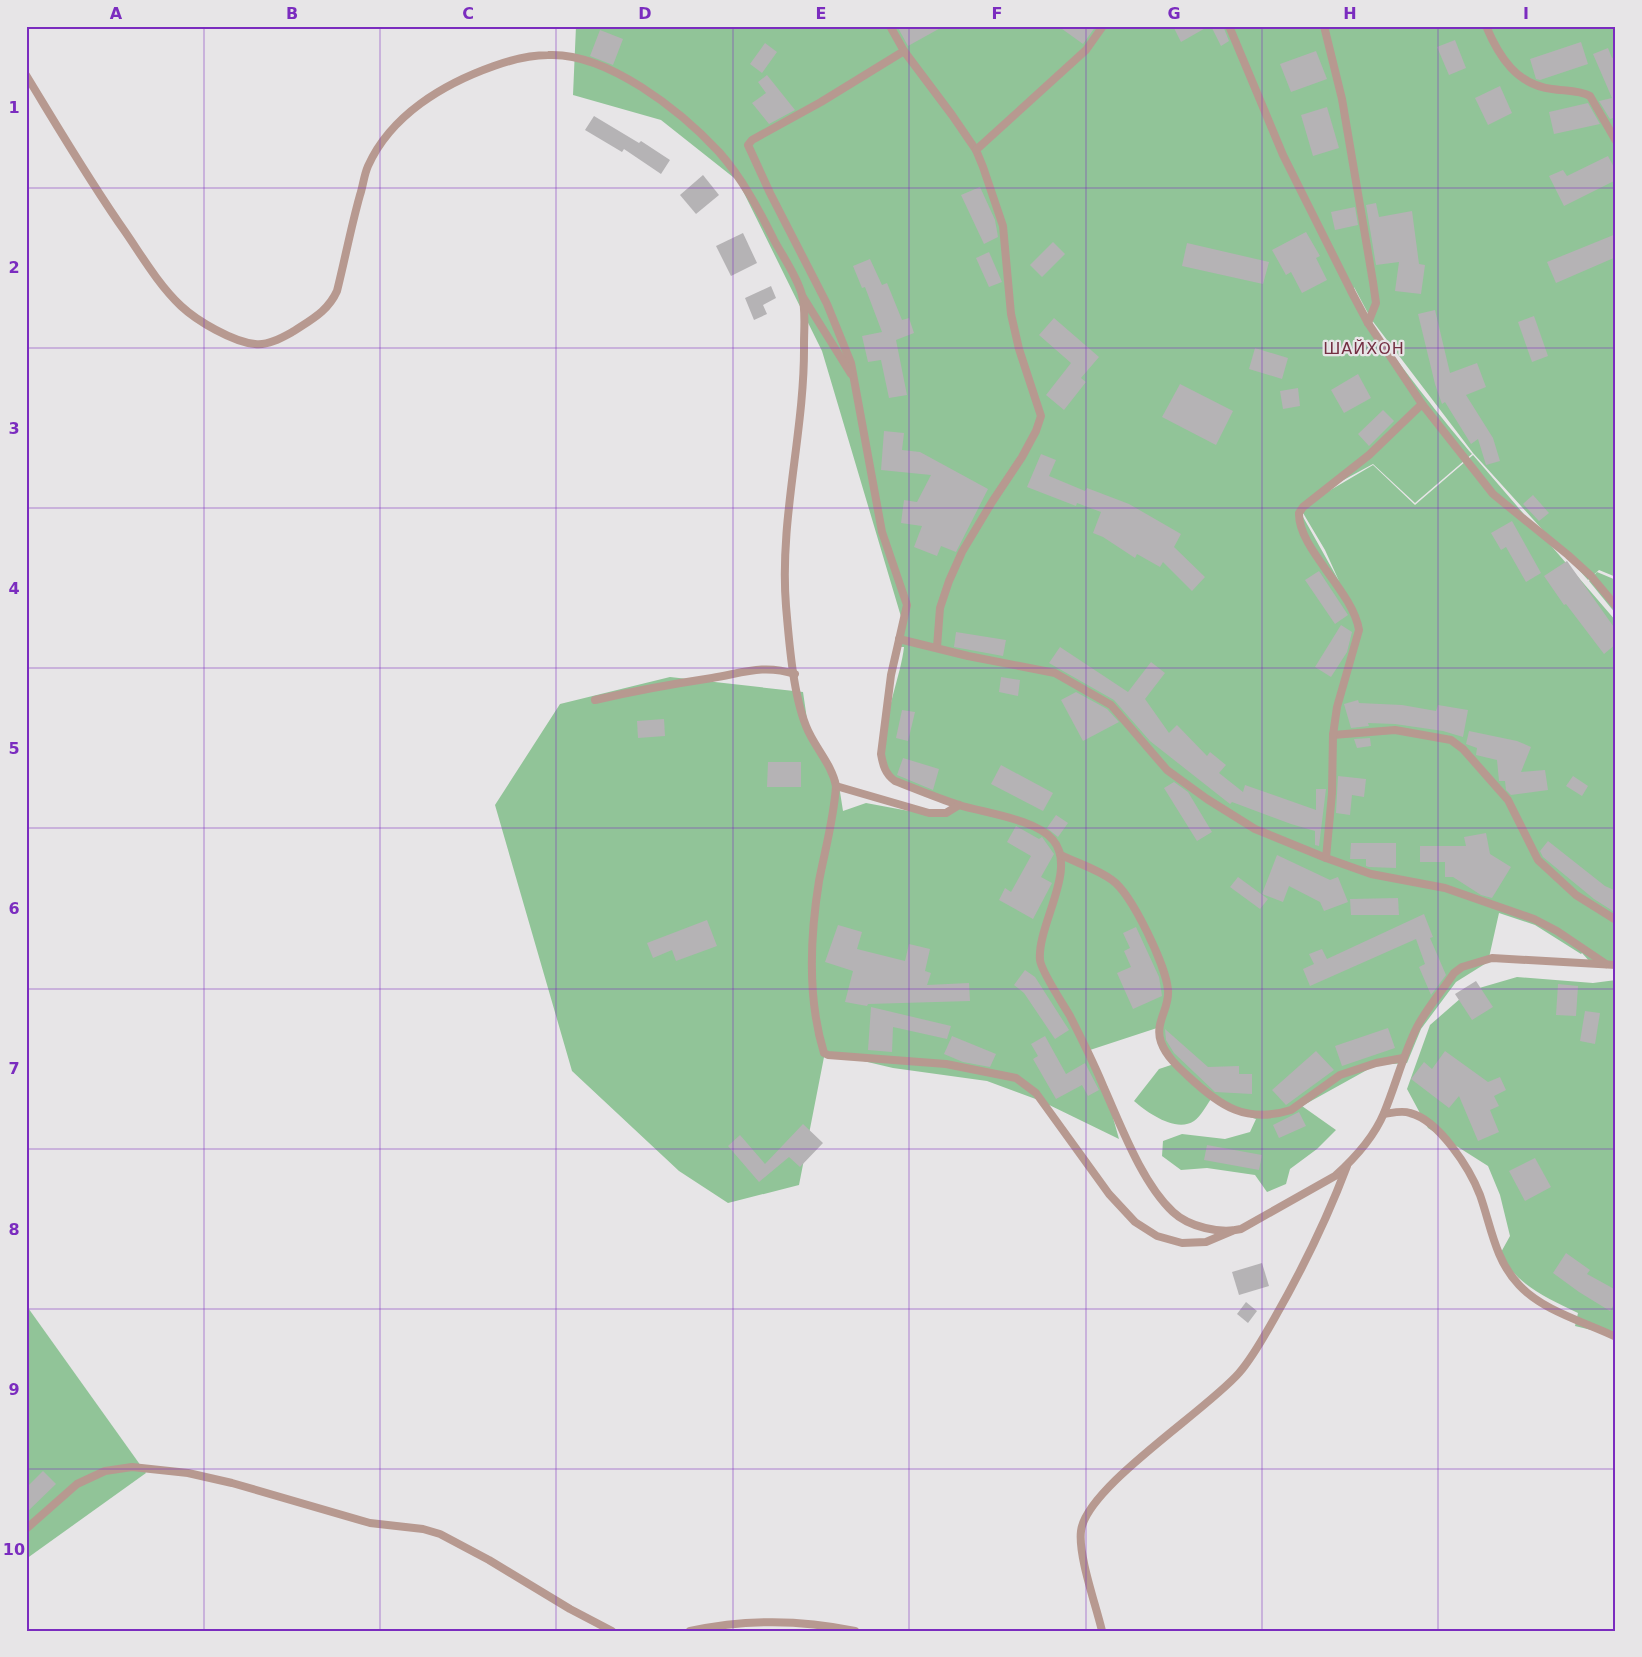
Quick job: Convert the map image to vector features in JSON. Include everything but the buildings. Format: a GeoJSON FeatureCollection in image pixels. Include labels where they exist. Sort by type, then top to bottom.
{"type":"FeatureCollection","features":[{"type":"Feature","properties":{"kind":"lane"},"geometry":{"type":"LineString","coordinates":[[890,26],[904,51],[976,150],[1003,226],[1011,314],[1041,418],[1022,457],[962,552],[940,608],[937,647]]}},
{"type":"Feature","properties":{"kind":"lane"},"geometry":{"type":"LineString","coordinates":[[976,150],[1086,50],[1103,26]]}},
{"type":"Feature","properties":{"kind":"lane"},"geometry":{"type":"LineString","coordinates":[[1229,26],[1283,156],[1368,322],[1422,404],[1493,494],[1568,555],[1591,576],[1616,606]]}},
{"type":"Feature","properties":{"kind":"lane"},"geometry":{"type":"LineString","coordinates":[[1324,26],[1342,99],[1373,282],[1376,303],[1368,322]]}},
{"type":"Feature","properties":{"kind":"lane"},"geometry":{"type":"LineString","coordinates":[[1486,26],[1504,61],[1521,78],[1546,88],[1590,96],[1616,141]]}},
{"type":"Feature","properties":{"kind":"lane"},"geometry":{"type":"LineString","coordinates":[[904,51],[821,102],[752,140],[748,145],[826,304],[851,363],[882,532],[908,605],[908,612],[899,639],[891,675],[881,754],[885,770],[895,781],[959,805],[1021,821],[1051,838],[1061,855],[1060,873],[1042,943],[1040,958],[1042,966],[1091,1058],[1122,1130],[1156,1191],[1172,1211],[1182,1218],[1213,1229],[1232,1231]]}},
{"type":"Feature","properties":{"kind":"lane"},"geometry":{"type":"LineString","coordinates":[[26,75],[95,188],[157,278],[182,307],[240,341],[257,344],[271,342],[322,313],[332,302],[338,291],[368,167],[386,136],[415,106],[473,73],[509,60],[549,54],[581,59],[614,72],[654,96],[694,127],[720,154],[739,179],[762,216],[802,295],[854,378]]}},
{"type":"Feature","properties":{"kind":"lane"},"geometry":{"type":"LineString","coordinates":[[802,295],[803,398],[785,567],[786,607],[803,717],[810,735],[831,772],[836,786],[819,883],[812,944],[815,1009],[825,1054],[946,1064],[1016,1078],[1036,1093],[1109,1194],[1135,1222],[1157,1236],[1182,1243],[1206,1242],[1241,1229],[1320,1185],[1348,1164],[1374,1131],[1384,1114],[1402,1058],[1418,1025],[1454,973],[1462,967],[1492,958],[1616,965]]}},
{"type":"Feature","properties":{"kind":"lane"},"geometry":{"type":"LineString","coordinates":[[1326,858],[1332,793],[1333,735],[1337,706],[1359,630],[1356,618],[1337,584],[1307,539],[1299,513],[1303,507],[1369,455],[1422,404]]}},
{"type":"Feature","properties":{"kind":"lane"},"geometry":{"type":"LineString","coordinates":[[899,639],[968,656],[1054,673],[1084,688],[1115,708],[1167,770],[1207,799],[1255,829],[1371,874],[1446,888],[1534,919],[1557,931],[1607,965]]}},
{"type":"Feature","properties":{"kind":"lane"},"geometry":{"type":"LineString","coordinates":[[595,700],[667,684],[760,668],[778,669],[795,674]]}},
{"type":"Feature","properties":{"kind":"lane"},"geometry":{"type":"LineString","coordinates":[[1333,735],[1395,730],[1451,740],[1463,749],[1508,800],[1538,860],[1576,895],[1616,920]]}},
{"type":"Feature","properties":{"kind":"lane"},"geometry":{"type":"LineString","coordinates":[[836,786],[929,813],[946,813],[959,805]]}},
{"type":"Feature","properties":{"kind":"lane"},"geometry":{"type":"LineString","coordinates":[[1061,855],[1108,877],[1120,887],[1142,921],[1166,980],[1168,994],[1159,1033],[1163,1048],[1182,1070],[1224,1106],[1255,1115],[1282,1113],[1291,1110],[1340,1075],[1376,1063],[1402,1058]]}},
{"type":"Feature","properties":{"kind":"lane"},"geometry":{"type":"LineString","coordinates":[[1384,1114],[1404,1112],[1417,1115],[1440,1132],[1451,1146],[1479,1194],[1497,1251],[1506,1269],[1520,1286],[1537,1300],[1616,1337]]}},
{"type":"Feature","properties":{"kind":"lane"},"geometry":{"type":"LineString","coordinates":[[1102,1631],[1083,1555],[1081,1531],[1089,1510],[1112,1482],[1184,1423],[1239,1373],[1257,1349],[1330,1212],[1348,1164]]}},
{"type":"Feature","properties":{"kind":"lane"},"geometry":{"type":"LineString","coordinates":[[26,1529],[77,1484],[105,1471],[132,1467],[188,1473],[232,1482],[370,1523],[400,1526],[440,1534],[612,1631]]}},
{"type":"Feature","properties":{"kind":"lane"},"geometry":{"type":"LineString","coordinates":[[690,1631],[726,1623],[772,1620],[855,1631]]}},
{"type":"Feature","properties":{"kind":"green space"},"geometry":{"type":"Polygon","coordinates":[[[576,26],[1616,26],[1616,577],[1599,570],[1588,580],[1473,453],[1371,319],[1354,287],[1370,322],[1425,397],[1472,454],[1415,503],[1373,464],[1327,489],[1298,508],[1339,581],[1325,550],[1300,508],[1373,465],[1415,505],[1473,455],[1616,621],[1616,963],[1591,963],[1582,953],[1535,925],[1499,913],[1488,962],[1456,982],[1421,1029],[1407,1063],[1376,1065],[1302,1106],[1336,1130],[1317,1149],[1290,1169],[1286,1184],[1267,1192],[1255,1175],[1207,1168],[1181,1170],[1162,1156],[1163,1141],[1182,1134],[1225,1139],[1250,1132],[1256,1119],[1228,1110],[1211,1099],[1194,1121],[1179,1125],[1154,1116],[1134,1101],[1159,1069],[1174,1064],[1157,1028],[1090,1050],[1100,1071],[1119,1139],[1041,1101],[987,1081],[893,1068],[825,1052],[799,1185],[728,1203],[679,1171],[572,1071],[495,805],[560,704],[670,677],[803,692],[808,726],[838,779],[843,811],[866,803],[909,811],[946,812],[960,807],[895,781],[887,768],[884,752],[885,735],[904,647],[896,647],[902,620],[822,351],[738,181],[661,120],[573,95],[576,26]]]}},
{"type":"Feature","properties":{"kind":"green space"},"geometry":{"type":"Polygon","coordinates":[[[1597,572],[1616,580],[1616,614],[1589,581],[1597,572]]]}},
{"type":"Feature","properties":{"kind":"green space"},"geometry":{"type":"Polygon","coordinates":[[[1517,977],[1593,983],[1616,980],[1616,1336],[1575,1326],[1578,1313],[1534,1290],[1515,1275],[1500,1254],[1510,1236],[1500,1195],[1488,1166],[1428,1128],[1407,1089],[1430,1025],[1469,991],[1517,977]]]}},
{"type":"Feature","properties":{"kind":"green space"},"geometry":{"type":"Polygon","coordinates":[[[26,1305],[146,1473],[26,1559],[26,1305]]]}},
{"type":"Feature","properties":{"kind":"district","name":"ШАЙХОН"},"geometry":{"type":"Point","coordinates":[1364,348]}}]}
